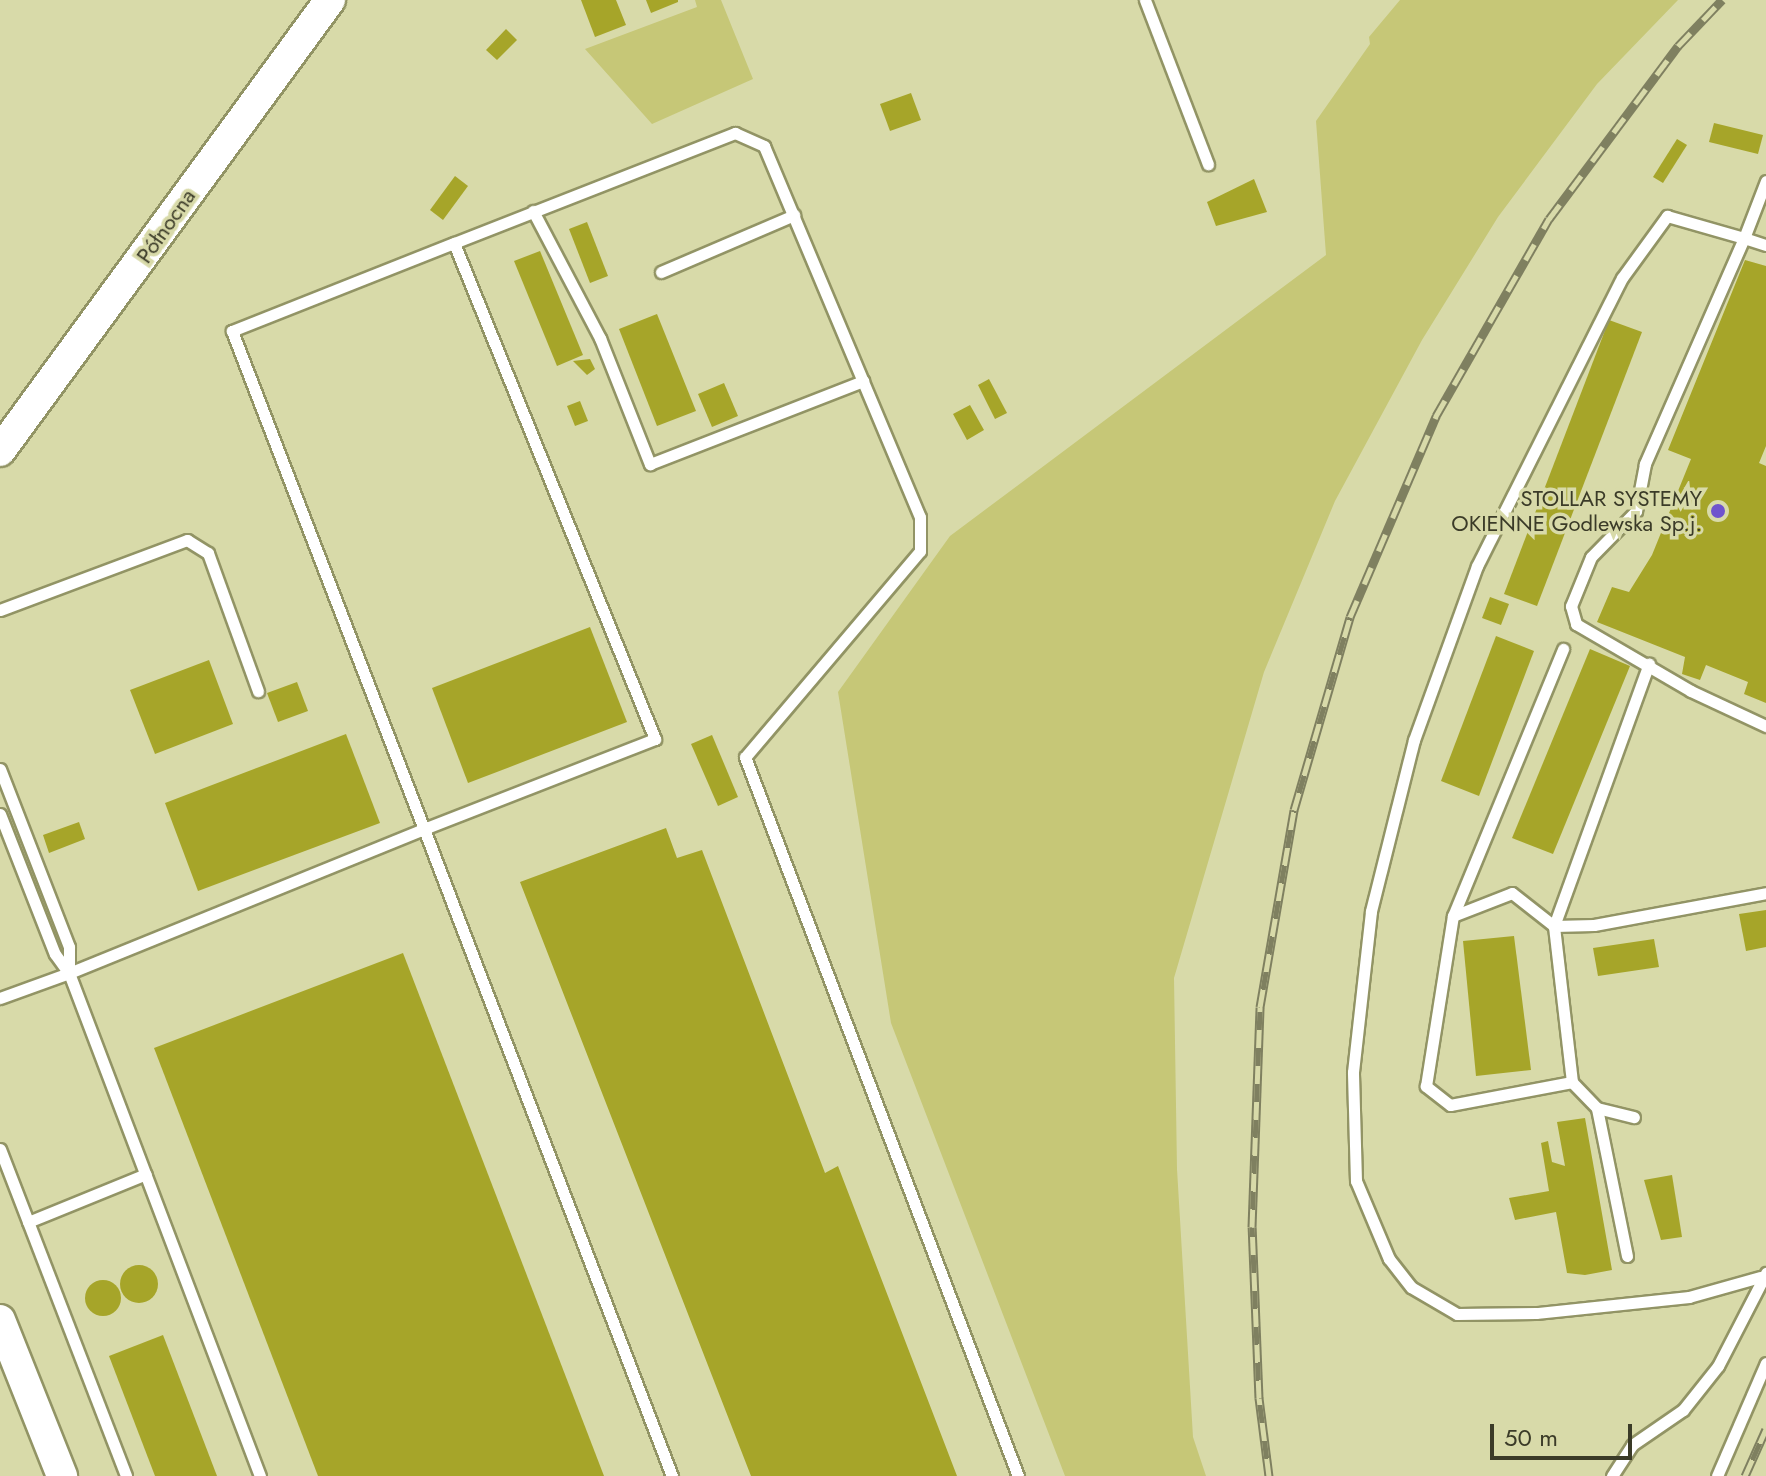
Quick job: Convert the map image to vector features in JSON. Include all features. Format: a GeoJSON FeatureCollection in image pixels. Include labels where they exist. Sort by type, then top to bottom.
{"type":"FeatureCollection","features":[{"type":"Feature","properties":{"kind":"street","name":"Północna"},"geometry":{"type":"LineString","coordinates":[[0,451],[330,0]]}},
{"type":"Feature","properties":{"kind":"street"},"geometry":{"type":"LineString","coordinates":[[0,1320],[62,1476]]}},
{"type":"Feature","properties":{"kind":"lane"},"geometry":{"type":"LineString","coordinates":[[1145,0],[1208,164]]}},
{"type":"Feature","properties":{"kind":"lane"},"geometry":{"type":"LineString","coordinates":[[672,1476],[232,331],[735,133],[764,146],[920,517],[920,551],[745,757],[1018,1476]]}},
{"type":"Feature","properties":{"kind":"lane"},"geometry":{"type":"LineString","coordinates":[[1766,181],[1645,464],[1636,511],[1591,557],[1571,606],[1576,624],[1691,691],[1766,726]]}},
{"type":"Feature","properties":{"kind":"lane"},"geometry":{"type":"LineString","coordinates":[[533,211],[600,338],[650,464],[863,381]]}},
{"type":"Feature","properties":{"kind":"lane"},"geometry":{"type":"LineString","coordinates":[[661,272],[794,215]]}},
{"type":"Feature","properties":{"kind":"lane"},"geometry":{"type":"LineString","coordinates":[[1763,1275],[1689,1297],[1536,1313],[1457,1314],[1411,1287],[1389,1259],[1356,1181],[1353,1072],[1371,911],[1414,740],[1477,566],[1622,278],[1667,216],[1766,245]]}},
{"type":"Feature","properties":{"kind":"lane"},"geometry":{"type":"LineString","coordinates":[[0,998],[655,739],[454,243]]}},
{"type":"Feature","properties":{"kind":"lane"},"geometry":{"type":"LineString","coordinates":[[0,610],[187,540],[208,553],[258,691]]}},
{"type":"Feature","properties":{"kind":"lane"},"geometry":{"type":"LineString","coordinates":[[1563,649],[1453,916],[1426,1086],[1450,1105],[1572,1082]]}},
{"type":"Feature","properties":{"kind":"lane"},"geometry":{"type":"LineString","coordinates":[[1627,1256],[1597,1108],[1572,1082],[1554,926],[1649,664]]}},
{"type":"Feature","properties":{"kind":"lane"},"geometry":{"type":"LineString","coordinates":[[0,769],[69,947],[69,973]]}},
{"type":"Feature","properties":{"kind":"lane"},"geometry":{"type":"LineString","coordinates":[[0,814],[55,954],[69,973],[260,1476]]}},
{"type":"Feature","properties":{"kind":"lane"},"geometry":{"type":"LineString","coordinates":[[1453,916],[1512,893],[1554,926],[1594,925],[1766,893]]}},
{"type":"Feature","properties":{"kind":"lane"},"geometry":{"type":"LineString","coordinates":[[1597,1108],[1634,1117]]}},
{"type":"Feature","properties":{"kind":"lane"},"geometry":{"type":"LineString","coordinates":[[0,1149],[126,1476]]}},
{"type":"Feature","properties":{"kind":"lane"},"geometry":{"type":"LineString","coordinates":[[28,1222],[146,1174]]}},
{"type":"Feature","properties":{"kind":"lane"},"geometry":{"type":"LineString","coordinates":[[1612,1476],[1632,1445],[1683,1410],[1718,1366],[1763,1275]]}},
{"type":"Feature","properties":{"kind":"lane"},"geometry":{"type":"LineString","coordinates":[[1717,1476],[1766,1363]]}},
{"type":"Feature","properties":{"kind":"shaded area"},"geometry":{"type":"Polygon","coordinates":[[[695,0],[721,0],[753,79],[652,124],[585,49],[697,7],[695,0]]]}},
{"type":"Feature","properties":{"kind":"shaded area"},"geometry":{"type":"Polygon","coordinates":[[[1400,0],[1678,0],[1597,84],[1498,217],[1422,340],[1335,501],[1264,672],[1174,978],[1177,1169],[1193,1437],[1206,1476],[1065,1476],[891,1023],[838,692],[950,536],[1326,255],[1316,121],[1370,44],[1369,37],[1400,0]]]}},
{"type":"Feature","properties":{"kind":"building"},"geometry":{"type":"Polygon","coordinates":[[[581,0],[616,0],[626,25],[595,37],[581,0]]]}},
{"type":"Feature","properties":{"kind":"building"},"geometry":{"type":"Polygon","coordinates":[[[646,0],[678,0],[678,2],[651,13],[646,0]]]}},
{"type":"Feature","properties":{"kind":"building"},"geometry":{"type":"Polygon","coordinates":[[[506,29],[517,40],[497,60],[486,50],[506,29]]]}},
{"type":"Feature","properties":{"kind":"building"},"geometry":{"type":"Polygon","coordinates":[[[911,93],[921,120],[890,131],[880,104],[911,93]]]}},
{"type":"Feature","properties":{"kind":"building"},"geometry":{"type":"Polygon","coordinates":[[[1714,123],[1763,135],[1758,154],[1709,142],[1714,123]]]}},
{"type":"Feature","properties":{"kind":"building"},"geometry":{"type":"Polygon","coordinates":[[[1677,139],[1687,145],[1663,183],[1653,177],[1677,139]]]}},
{"type":"Feature","properties":{"kind":"building"},"geometry":{"type":"Polygon","coordinates":[[[455,176],[468,186],[443,220],[430,210],[455,176]]]}},
{"type":"Feature","properties":{"kind":"building"},"geometry":{"type":"Polygon","coordinates":[[[1254,179],[1267,212],[1216,226],[1207,202],[1254,179]]]}},
{"type":"Feature","properties":{"kind":"building"},"geometry":{"type":"Polygon","coordinates":[[[587,222],[608,276],[590,283],[569,229],[587,222]]]}},
{"type":"Feature","properties":{"kind":"building"},"geometry":{"type":"Polygon","coordinates":[[[540,251],[583,355],[557,366],[514,261],[540,251]]]}},
{"type":"Feature","properties":{"kind":"building","name":"STOLLAR SYSTEMY OKIENNE Godlewska Sp.j."},"geometry":{"type":"Polygon","coordinates":[[[1745,260],[1766,266],[1766,446],[1759,463],[1766,466],[1766,703],[1744,694],[1748,682],[1706,665],[1700,680],[1682,674],[1685,657],[1597,622],[1612,587],[1629,592],[1652,555],[1691,459],[1668,450],[1745,260]]]}},
{"type":"Feature","properties":{"kind":"building"},"geometry":{"type":"Polygon","coordinates":[[[657,314],[696,411],[657,426],[619,329],[657,314]]]}},
{"type":"Feature","properties":{"kind":"building"},"geometry":{"type":"Polygon","coordinates":[[[1609,320],[1642,332],[1537,606],[1504,594],[1609,320]]]}},
{"type":"Feature","properties":{"kind":"building"},"geometry":{"type":"Polygon","coordinates":[[[590,359],[595,369],[587,375],[573,361],[590,359]]]}},
{"type":"Feature","properties":{"kind":"building"},"geometry":{"type":"Polygon","coordinates":[[[989,379],[1007,413],[995,419],[978,385],[989,379]]]}},
{"type":"Feature","properties":{"kind":"building"},"geometry":{"type":"Polygon","coordinates":[[[724,383],[738,416],[712,427],[698,394],[724,383]]]}},
{"type":"Feature","properties":{"kind":"building"},"geometry":{"type":"Polygon","coordinates":[[[580,401],[588,421],[575,426],[567,406],[580,401]]]}},
{"type":"Feature","properties":{"kind":"building"},"geometry":{"type":"Polygon","coordinates":[[[970,405],[984,430],[967,440],[953,414],[970,405]]]}},
{"type":"Feature","properties":{"kind":"building"},"geometry":{"type":"Polygon","coordinates":[[[1490,597],[1509,604],[1501,625],[1482,618],[1490,597]]]}},
{"type":"Feature","properties":{"kind":"building"},"geometry":{"type":"Polygon","coordinates":[[[590,627],[627,722],[468,783],[432,688],[590,627]]]}},
{"type":"Feature","properties":{"kind":"building"},"geometry":{"type":"Polygon","coordinates":[[[1496,636],[1534,651],[1479,796],[1441,781],[1496,636]]]}},
{"type":"Feature","properties":{"kind":"building"},"geometry":{"type":"Polygon","coordinates":[[[1590,649],[1630,666],[1553,854],[1512,838],[1590,649]]]}},
{"type":"Feature","properties":{"kind":"building"},"geometry":{"type":"Polygon","coordinates":[[[209,660],[233,724],[155,754],[130,690],[209,660]]]}},
{"type":"Feature","properties":{"kind":"building"},"geometry":{"type":"Polygon","coordinates":[[[297,682],[308,711],[278,722],[267,693],[297,682]]]}},
{"type":"Feature","properties":{"kind":"building"},"geometry":{"type":"Polygon","coordinates":[[[346,734],[380,823],[198,891],[165,803],[346,734]]]}},
{"type":"Feature","properties":{"kind":"building"},"geometry":{"type":"Polygon","coordinates":[[[712,735],[738,797],[718,806],[691,744],[712,735]]]}},
{"type":"Feature","properties":{"kind":"building"},"geometry":{"type":"Polygon","coordinates":[[[79,822],[85,839],[49,853],[43,835],[79,822]]]}},
{"type":"Feature","properties":{"kind":"building"},"geometry":{"type":"Polygon","coordinates":[[[666,828],[677,858],[702,850],[825,1173],[838,1166],[957,1476],[751,1476],[520,882],[666,828]]]}},
{"type":"Feature","properties":{"kind":"building"},"geometry":{"type":"Polygon","coordinates":[[[1766,910],[1766,947],[1746,951],[1739,914],[1766,910]]]}},
{"type":"Feature","properties":{"kind":"building"},"geometry":{"type":"Polygon","coordinates":[[[1514,936],[1531,1070],[1476,1076],[1463,941],[1514,936]]]}},
{"type":"Feature","properties":{"kind":"building"},"geometry":{"type":"Polygon","coordinates":[[[1654,939],[1659,967],[1598,976],[1593,948],[1654,939]]]}},
{"type":"Feature","properties":{"kind":"building"},"geometry":{"type":"Polygon","coordinates":[[[403,953],[604,1476],[318,1476],[154,1048],[403,953]]]}},
{"type":"Feature","properties":{"kind":"building"},"geometry":{"type":"Polygon","coordinates":[[[1585,1118],[1612,1270],[1585,1275],[1567,1273],[1556,1212],[1515,1220],[1509,1198],[1549,1191],[1541,1143],[1548,1141],[1552,1162],[1565,1166],[1557,1122],[1585,1118]]]}},
{"type":"Feature","properties":{"kind":"building"},"geometry":{"type":"Polygon","coordinates":[[[1672,1175],[1682,1237],[1661,1240],[1644,1180],[1672,1175]]]}},
{"type":"Feature","properties":{"kind":"building"},"geometry":{"type":"Polygon","coordinates":[[[139,1265],[152,1271],[158,1284],[152,1297],[139,1303],[126,1297],[120,1284],[126,1271],[139,1265]]]}},
{"type":"Feature","properties":{"kind":"building"},"geometry":{"type":"Polygon","coordinates":[[[103,1280],[116,1285],[121,1298],[116,1311],[103,1316],[90,1311],[85,1298],[90,1285],[103,1280]]]}},
{"type":"Feature","properties":{"kind":"building"},"geometry":{"type":"Polygon","coordinates":[[[163,1335],[217,1476],[155,1476],[109,1356],[163,1335]]]}},
{"type":"Feature","properties":{"kind":"railway"},"geometry":{"type":"LineString","coordinates":[[1269,1476],[1259,1398],[1252,1227],[1260,1007],[1294,810],[1350,617],[1436,416],[1549,219],[1678,46],[1722,0]]}},
{"type":"Feature","properties":{"kind":"railway"},"geometry":{"type":"LineString","coordinates":[[1745,1476],[1766,1429]]}},
{"type":"Feature","properties":{"kind":"place","name":"STOLLAR SYSTEMY OKIENNE Godlewska Sp.j."},"geometry":{"type":"Point","coordinates":[1718,511]}}]}
